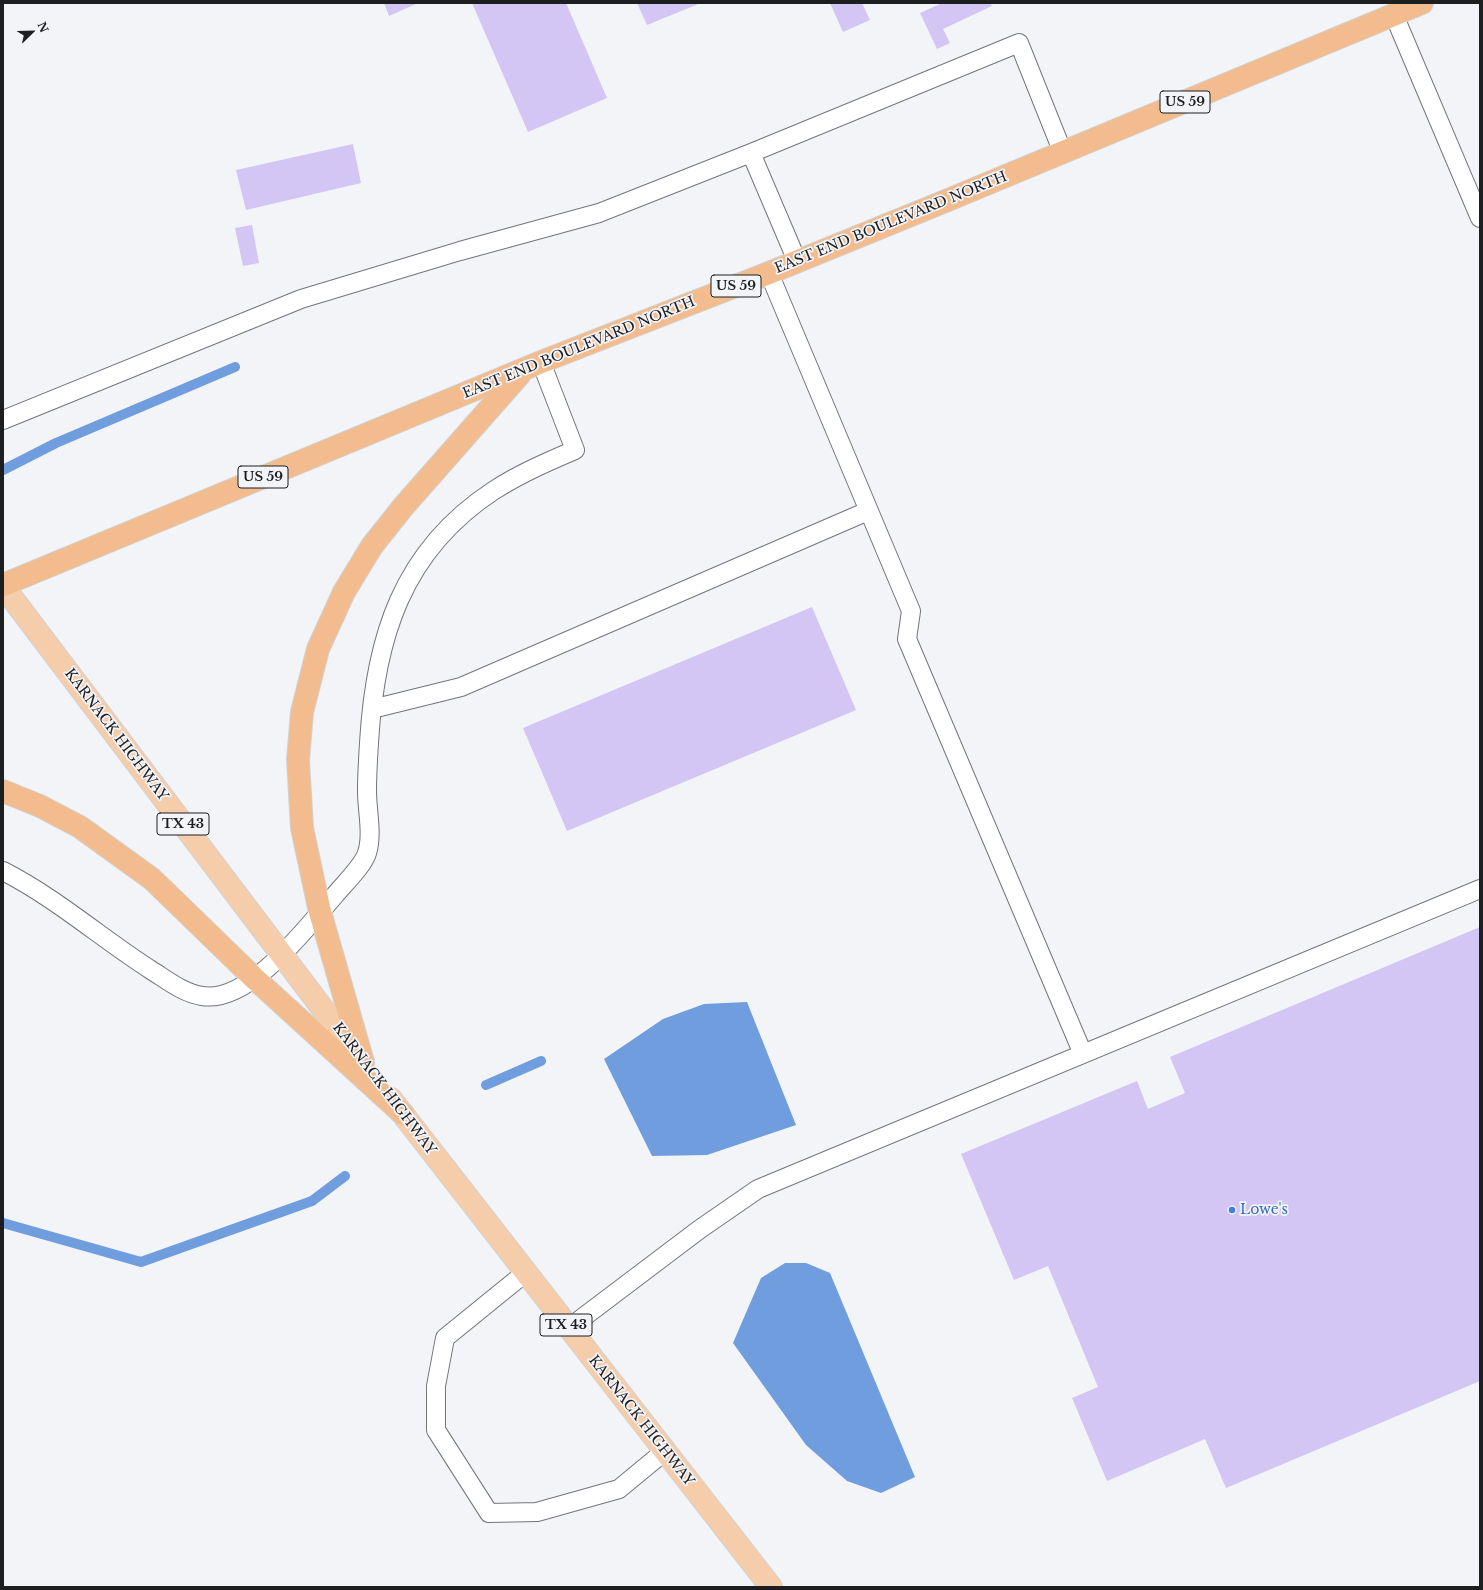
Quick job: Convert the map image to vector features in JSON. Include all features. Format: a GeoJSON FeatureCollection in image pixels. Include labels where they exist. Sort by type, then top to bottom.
{"type":"FeatureCollection","features":[{"type":"Feature","properties":{"kind":"highway","name":"EAST END BOULEVARD NORTH"},"geometry":{"type":"LineString","coordinates":[[3,585],[532,366],[769,274],[797,261],[1063,153],[1422,3]]}},
{"type":"Feature","properties":{"kind":"highway"},"geometry":{"type":"LineString","coordinates":[[363,1062],[320,912],[302,828],[298,760],[302,712],[318,649],[344,592],[372,546],[403,506],[532,366]]}},
{"type":"Feature","properties":{"kind":"highway"},"geometry":{"type":"LineString","coordinates":[[3,791],[40,806],[80,827],[117,852],[152,879],[186,910],[254,978],[403,1114]]}},
{"type":"Feature","properties":{"kind":"main road","name":"KARNACK HIGHWAY"},"geometry":{"type":"LineString","coordinates":[[3,585],[363,1062],[771,1587]]}},
{"type":"Feature","properties":{"kind":"lane"},"geometry":{"type":"LineString","coordinates":[[1394,15],[1480,218]]}},
{"type":"Feature","properties":{"kind":"lane"},"geometry":{"type":"LineString","coordinates":[[3,420],[301,300],[460,251],[599,213],[751,153],[1020,43],[1063,153]]}},
{"type":"Feature","properties":{"kind":"lane"},"geometry":{"type":"LineString","coordinates":[[751,153],[797,261]]}},
{"type":"Feature","properties":{"kind":"lane"},"geometry":{"type":"LineString","coordinates":[[769,274],[911,611],[907,639],[1083,1054]]}},
{"type":"Feature","properties":{"kind":"lane"},"geometry":{"type":"LineString","coordinates":[[3,871],[56,904],[137,961],[190,993],[204,997],[218,996],[236,990],[254,978],[282,955],[320,912],[367,854],[369,834],[367,792],[374,686],[384,643],[398,600],[418,563],[439,537],[465,511],[493,491],[524,473],[575,450],[532,366]]}},
{"type":"Feature","properties":{"kind":"lane"},"geometry":{"type":"LineString","coordinates":[[372,709],[461,687],[868,511]]}},
{"type":"Feature","properties":{"kind":"lane"},"geometry":{"type":"LineString","coordinates":[[569,1328],[700,1229],[758,1189],[1480,889]]}},
{"type":"Feature","properties":{"kind":"lane"},"geometry":{"type":"LineString","coordinates":[[525,1272],[445,1338],[436,1386],[436,1430],[489,1513],[537,1512],[619,1489],[665,1451]]}},
{"type":"Feature","properties":{"kind":"water"},"geometry":{"type":"Polygon","coordinates":[[[747,1002],[796,1125],[707,1155],[652,1156],[604,1059],[663,1019],[704,1004],[747,1002]]]}},
{"type":"Feature","properties":{"kind":"water"},"geometry":{"type":"Polygon","coordinates":[[[785,1263],[806,1263],[830,1273],[915,1477],[881,1493],[847,1481],[806,1445],[733,1343],[761,1278],[785,1263]]]}},
{"type":"Feature","properties":{"kind":"building"},"geometry":{"type":"Polygon","coordinates":[[[384,3],[418,3],[389,16],[384,3]]]}},
{"type":"Feature","properties":{"kind":"building"},"geometry":{"type":"Polygon","coordinates":[[[472,3],[566,3],[607,98],[528,132],[472,3]]]}},
{"type":"Feature","properties":{"kind":"building"},"geometry":{"type":"Polygon","coordinates":[[[637,3],[701,3],[647,25],[637,3]]]}},
{"type":"Feature","properties":{"kind":"building"},"geometry":{"type":"Polygon","coordinates":[[[830,3],[862,3],[870,20],[843,32],[830,3]]]}},
{"type":"Feature","properties":{"kind":"building"},"geometry":{"type":"Polygon","coordinates":[[[942,3],[990,3],[992,6],[943,29],[950,43],[937,49],[920,13],[942,3]]]}},
{"type":"Feature","properties":{"kind":"building"},"geometry":{"type":"Polygon","coordinates":[[[353,144],[361,183],[246,210],[236,170],[353,144]]]}},
{"type":"Feature","properties":{"kind":"building"},"geometry":{"type":"Polygon","coordinates":[[[252,225],[259,263],[243,266],[235,228],[252,225]]]}},
{"type":"Feature","properties":{"kind":"building"},"geometry":{"type":"Polygon","coordinates":[[[812,607],[856,710],[567,831],[523,728],[812,607]]]}},
{"type":"Feature","properties":{"kind":"building","name":"Lowe's"},"geometry":{"type":"Polygon","coordinates":[[[1480,927],[1480,1381],[1226,1488],[1205,1439],[1107,1481],[1072,1398],[1098,1387],[1048,1266],[1014,1280],[961,1154],[1137,1081],[1148,1109],[1185,1093],[1170,1057],[1480,927]]]}},
{"type":"Feature","properties":{"kind":"waterway"},"geometry":{"type":"LineString","coordinates":[[3,470],[56,443],[235,367]]}},
{"type":"Feature","properties":{"kind":"waterway"},"geometry":{"type":"LineString","coordinates":[[486,1085],[541,1061]]}},
{"type":"Feature","properties":{"kind":"waterway"},"geometry":{"type":"LineString","coordinates":[[3,1223],[141,1262],[312,1201],[345,1176]]}},
{"type":"Feature","properties":{"kind":"place","name":"Lowe's"},"geometry":{"type":"Point","coordinates":[1232,1210]}}]}
